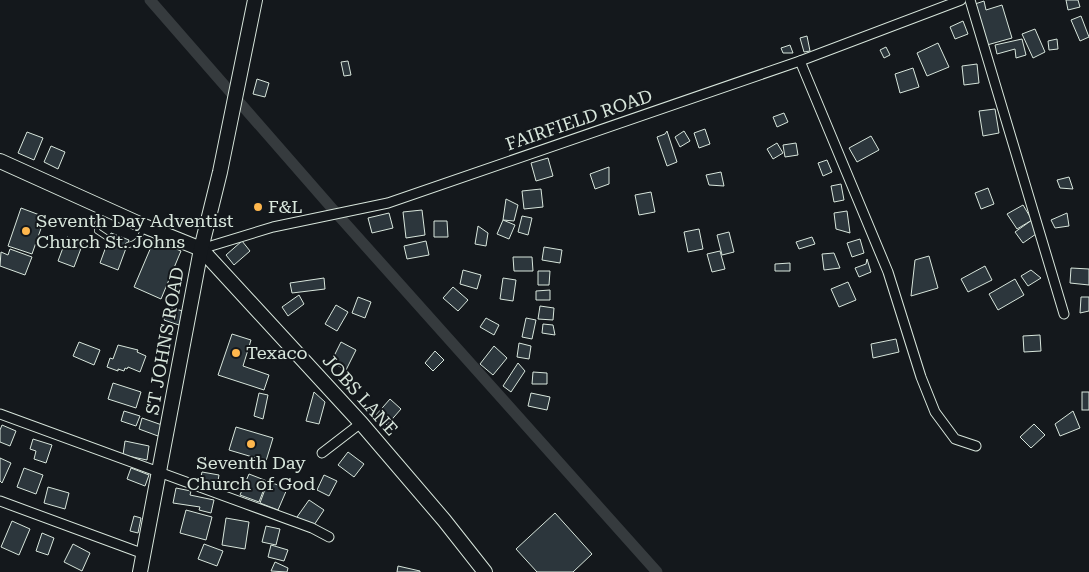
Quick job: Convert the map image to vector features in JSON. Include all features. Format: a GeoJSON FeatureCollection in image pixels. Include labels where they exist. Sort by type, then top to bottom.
{"type":"FeatureCollection","features":[{"type":"Feature","properties":{"kind":"main road","name":"ST JOHNS ROAD"},"geometry":{"type":"LineString","coordinates":[[140,572],[201,249],[243,64],[254,0]]}},
{"type":"Feature","properties":{"kind":"main road"},"geometry":{"type":"LineString","coordinates":[[0,161],[144,226],[201,249]]}},
{"type":"Feature","properties":{"kind":"main road","name":"JOBS LANE"},"geometry":{"type":"LineString","coordinates":[[201,249],[361,423],[444,520],[485,572]]}},
{"type":"Feature","properties":{"kind":"street","name":"FAIRFIELD ROAD"},"geometry":{"type":"LineString","coordinates":[[201,249],[273,227],[388,203],[800,61],[961,0]]}},
{"type":"Feature","properties":{"kind":"street"},"geometry":{"type":"LineString","coordinates":[[970,0],[1064,314]]}},
{"type":"Feature","properties":{"kind":"street"},"geometry":{"type":"LineString","coordinates":[[800,61],[888,272],[921,377],[935,412],[955,439],[976,446]]}},
{"type":"Feature","properties":{"kind":"street"},"geometry":{"type":"LineString","coordinates":[[0,414],[312,528],[329,537]]}},
{"type":"Feature","properties":{"kind":"street"},"geometry":{"type":"LineString","coordinates":[[322,454],[361,423]]}},
{"type":"Feature","properties":{"kind":"street"},"geometry":{"type":"LineString","coordinates":[[0,502],[144,554]]}},
{"type":"Feature","properties":{"kind":"lane"},"geometry":{"type":"LineString","coordinates":[[104,207],[96,224],[97,231],[109,239]]}},
{"type":"Feature","properties":{"kind":"lane"},"geometry":{"type":"LineString","coordinates":[[128,245],[140,240],[144,226]]}},
{"type":"Feature","properties":{"kind":"building"},"geometry":{"type":"Polygon","coordinates":[[[1066,0],[1078,0],[1080,7],[1068,10],[1066,0]]]}},
{"type":"Feature","properties":{"kind":"building"},"geometry":{"type":"Polygon","coordinates":[[[984,1],[986,10],[1002,5],[1012,38],[987,45],[975,4],[984,1]]]}},
{"type":"Feature","properties":{"kind":"building"},"geometry":{"type":"Polygon","coordinates":[[[1081,16],[1089,37],[1080,41],[1071,20],[1081,16]]]}},
{"type":"Feature","properties":{"kind":"building"},"geometry":{"type":"Polygon","coordinates":[[[963,21],[968,34],[955,39],[950,27],[963,21]]]}},
{"type":"Feature","properties":{"kind":"building"},"geometry":{"type":"Polygon","coordinates":[[[1035,29],[1045,52],[1033,58],[1022,34],[1035,29]]]}},
{"type":"Feature","properties":{"kind":"building"},"geometry":{"type":"Polygon","coordinates":[[[807,36],[810,51],[804,52],[800,38],[807,36]]]}},
{"type":"Feature","properties":{"kind":"building"},"geometry":{"type":"Polygon","coordinates":[[[1022,39],[1026,55],[1016,58],[1015,49],[997,54],[995,45],[1022,39]]]}},
{"type":"Feature","properties":{"kind":"building"},"geometry":{"type":"Polygon","coordinates":[[[1057,39],[1058,49],[1049,50],[1048,41],[1057,39]]]}},
{"type":"Feature","properties":{"kind":"building"},"geometry":{"type":"Polygon","coordinates":[[[938,43],[949,67],[927,76],[917,53],[938,43]]]}},
{"type":"Feature","properties":{"kind":"building"},"geometry":{"type":"Polygon","coordinates":[[[790,45],[793,53],[783,53],[781,48],[790,45]]]}},
{"type":"Feature","properties":{"kind":"building"},"geometry":{"type":"Polygon","coordinates":[[[886,47],[890,55],[884,58],[880,50],[886,47]]]}},
{"type":"Feature","properties":{"kind":"building"},"geometry":{"type":"Polygon","coordinates":[[[348,61],[351,75],[344,76],[341,62],[348,61]]]}},
{"type":"Feature","properties":{"kind":"building"},"geometry":{"type":"Polygon","coordinates":[[[977,64],[979,83],[964,85],[962,66],[977,64]]]}},
{"type":"Feature","properties":{"kind":"building"},"geometry":{"type":"Polygon","coordinates":[[[913,68],[919,87],[900,93],[895,74],[913,68]]]}},
{"type":"Feature","properties":{"kind":"building"},"geometry":{"type":"Polygon","coordinates":[[[257,79],[269,83],[265,97],[253,94],[257,79]]]}},
{"type":"Feature","properties":{"kind":"building"},"geometry":{"type":"Polygon","coordinates":[[[995,109],[999,133],[983,136],[979,111],[995,109]]]}},
{"type":"Feature","properties":{"kind":"building"},"geometry":{"type":"Polygon","coordinates":[[[784,113],[788,122],[777,127],[773,117],[784,113]]]}},
{"type":"Feature","properties":{"kind":"building"},"geometry":{"type":"Polygon","coordinates":[[[705,129],[710,144],[699,148],[694,133],[705,129]]]}},
{"type":"Feature","properties":{"kind":"building"},"geometry":{"type":"Polygon","coordinates":[[[667,131],[677,162],[667,166],[657,137],[665,134],[667,131]]]}},
{"type":"Feature","properties":{"kind":"building"},"geometry":{"type":"Polygon","coordinates":[[[684,131],[690,141],[680,147],[675,137],[684,131]]]}},
{"type":"Feature","properties":{"kind":"building"},"geometry":{"type":"Polygon","coordinates":[[[27,132],[43,138],[34,160],[18,153],[27,132]]]}},
{"type":"Feature","properties":{"kind":"building"},"geometry":{"type":"Polygon","coordinates":[[[871,136],[879,150],[857,162],[849,148],[871,136]]]}},
{"type":"Feature","properties":{"kind":"building"},"geometry":{"type":"Polygon","coordinates":[[[777,143],[783,153],[773,159],[767,149],[777,143]]]}},
{"type":"Feature","properties":{"kind":"building"},"geometry":{"type":"Polygon","coordinates":[[[796,143],[798,155],[785,157],[783,145],[796,143]]]}},
{"type":"Feature","properties":{"kind":"building"},"geometry":{"type":"Polygon","coordinates":[[[51,146],[65,152],[58,169],[44,162],[51,146]]]}},
{"type":"Feature","properties":{"kind":"building"},"geometry":{"type":"Polygon","coordinates":[[[548,158],[553,176],[536,181],[531,163],[548,158]]]}},
{"type":"Feature","properties":{"kind":"building"},"geometry":{"type":"Polygon","coordinates":[[[827,160],[832,172],[823,176],[818,163],[827,160]]]}},
{"type":"Feature","properties":{"kind":"building"},"geometry":{"type":"Polygon","coordinates":[[[609,167],[609,184],[595,189],[590,174],[609,167]]]}},
{"type":"Feature","properties":{"kind":"building"},"geometry":{"type":"Polygon","coordinates":[[[721,172],[724,186],[709,185],[706,175],[721,172]]]}},
{"type":"Feature","properties":{"kind":"building"},"geometry":{"type":"Polygon","coordinates":[[[1069,177],[1073,189],[1060,188],[1057,180],[1069,177]]]}},
{"type":"Feature","properties":{"kind":"building"},"geometry":{"type":"Polygon","coordinates":[[[841,184],[844,200],[834,202],[831,186],[841,184]]]}},
{"type":"Feature","properties":{"kind":"building"},"geometry":{"type":"Polygon","coordinates":[[[988,188],[994,204],[981,209],[975,193],[988,188]]]}},
{"type":"Feature","properties":{"kind":"building"},"geometry":{"type":"Polygon","coordinates":[[[541,189],[543,207],[524,209],[522,191],[541,189]]]}},
{"type":"Feature","properties":{"kind":"building"},"geometry":{"type":"Polygon","coordinates":[[[651,192],[655,212],[639,215],[635,195],[651,192]]]}},
{"type":"Feature","properties":{"kind":"building"},"geometry":{"type":"Polygon","coordinates":[[[506,199],[518,205],[514,221],[503,220],[506,199]]]}},
{"type":"Feature","properties":{"kind":"building"},"geometry":{"type":"Polygon","coordinates":[[[1023,205],[1032,220],[1017,229],[1007,214],[1023,205]]]}},
{"type":"Feature","properties":{"kind":"building","name":"Seventh Day Adventist Church St. Johns"},"geometry":{"type":"Polygon","coordinates":[[[21,208],[45,217],[32,254],[8,246],[21,208]]]}},
{"type":"Feature","properties":{"kind":"building"},"geometry":{"type":"Polygon","coordinates":[[[422,210],[425,235],[406,238],[403,212],[422,210]]]}},
{"type":"Feature","properties":{"kind":"building"},"geometry":{"type":"Polygon","coordinates":[[[847,211],[850,233],[836,229],[834,213],[847,211]]]}},
{"type":"Feature","properties":{"kind":"building"},"geometry":{"type":"Polygon","coordinates":[[[389,213],[393,228],[372,233],[368,218],[389,213]]]}},
{"type":"Feature","properties":{"kind":"building"},"geometry":{"type":"Polygon","coordinates":[[[1067,213],[1069,226],[1055,228],[1051,220],[1067,213]]]}},
{"type":"Feature","properties":{"kind":"building"},"geometry":{"type":"Polygon","coordinates":[[[522,216],[532,218],[528,235],[518,232],[522,216]]]}},
{"type":"Feature","properties":{"kind":"building"},"geometry":{"type":"Polygon","coordinates":[[[503,220],[515,225],[509,239],[497,234],[503,220]]]}},
{"type":"Feature","properties":{"kind":"building"},"geometry":{"type":"Polygon","coordinates":[[[1032,220],[1036,234],[1023,243],[1015,232],[1032,220]]]}},
{"type":"Feature","properties":{"kind":"building"},"geometry":{"type":"Polygon","coordinates":[[[434,221],[447,221],[448,237],[434,237],[434,221]]]}},
{"type":"Feature","properties":{"kind":"building"},"geometry":{"type":"Polygon","coordinates":[[[478,226],[488,233],[486,246],[475,244],[478,226]]]}},
{"type":"Feature","properties":{"kind":"building"},"geometry":{"type":"Polygon","coordinates":[[[699,229],[703,249],[688,252],[684,232],[699,229]]]}},
{"type":"Feature","properties":{"kind":"building"},"geometry":{"type":"Polygon","coordinates":[[[729,232],[734,252],[722,255],[717,235],[729,232]]]}},
{"type":"Feature","properties":{"kind":"building"},"geometry":{"type":"Polygon","coordinates":[[[111,233],[129,240],[118,270],[100,263],[111,233]]]}},
{"type":"Feature","properties":{"kind":"building"},"geometry":{"type":"Polygon","coordinates":[[[67,237],[83,243],[74,267],[58,261],[67,237]]]}},
{"type":"Feature","properties":{"kind":"building"},"geometry":{"type":"Polygon","coordinates":[[[812,237],[815,244],[799,249],[796,242],[812,237]]]}},
{"type":"Feature","properties":{"kind":"building"},"geometry":{"type":"Polygon","coordinates":[[[860,239],[864,253],[852,257],[847,243],[860,239]]]}},
{"type":"Feature","properties":{"kind":"building"},"geometry":{"type":"Polygon","coordinates":[[[154,240],[181,251],[161,299],[134,287],[154,240]]]}},
{"type":"Feature","properties":{"kind":"building"},"geometry":{"type":"Polygon","coordinates":[[[242,241],[250,251],[234,265],[226,255],[242,241]]]}},
{"type":"Feature","properties":{"kind":"building"},"geometry":{"type":"Polygon","coordinates":[[[426,241],[429,255],[407,259],[404,246],[426,241]]]}},
{"type":"Feature","properties":{"kind":"building"},"geometry":{"type":"Polygon","coordinates":[[[544,247],[562,250],[560,263],[542,260],[544,247]]]}},
{"type":"Feature","properties":{"kind":"building"},"geometry":{"type":"Polygon","coordinates":[[[10,249],[32,257],[25,275],[0,266],[1,252],[8,255],[10,249]]]}},
{"type":"Feature","properties":{"kind":"building"},"geometry":{"type":"Polygon","coordinates":[[[720,251],[725,269],[712,272],[707,254],[720,251]]]}},
{"type":"Feature","properties":{"kind":"building"},"geometry":{"type":"Polygon","coordinates":[[[834,253],[840,268],[824,270],[822,254],[834,253]]]}},
{"type":"Feature","properties":{"kind":"building"},"geometry":{"type":"Polygon","coordinates":[[[929,256],[938,288],[911,296],[915,260],[929,256]]]}},
{"type":"Feature","properties":{"kind":"building"},"geometry":{"type":"Polygon","coordinates":[[[513,257],[532,257],[533,271],[514,271],[513,257]]]}},
{"type":"Feature","properties":{"kind":"building"},"geometry":{"type":"Polygon","coordinates":[[[867,259],[871,272],[859,277],[855,268],[866,264],[867,259]]]}},
{"type":"Feature","properties":{"kind":"building"},"geometry":{"type":"Polygon","coordinates":[[[790,263],[790,271],[775,271],[775,264],[790,263]]]}},
{"type":"Feature","properties":{"kind":"building"},"geometry":{"type":"Polygon","coordinates":[[[985,266],[992,280],[968,292],[961,279],[985,266]]]}},
{"type":"Feature","properties":{"kind":"building"},"geometry":{"type":"Polygon","coordinates":[[[1071,268],[1089,269],[1089,285],[1070,283],[1071,268]]]}},
{"type":"Feature","properties":{"kind":"building"},"geometry":{"type":"Polygon","coordinates":[[[463,270],[481,275],[477,289],[460,284],[463,270]]]}},
{"type":"Feature","properties":{"kind":"building"},"geometry":{"type":"Polygon","coordinates":[[[1031,270],[1041,278],[1028,286],[1021,276],[1031,270]]]}},
{"type":"Feature","properties":{"kind":"building"},"geometry":{"type":"Polygon","coordinates":[[[538,271],[550,271],[549,285],[538,285],[538,271]]]}},
{"type":"Feature","properties":{"kind":"building"},"geometry":{"type":"Polygon","coordinates":[[[324,278],[325,289],[292,293],[290,283],[324,278]]]}},
{"type":"Feature","properties":{"kind":"building"},"geometry":{"type":"Polygon","coordinates":[[[503,278],[516,280],[513,301],[500,299],[503,278]]]}},
{"type":"Feature","properties":{"kind":"building"},"geometry":{"type":"Polygon","coordinates":[[[1015,279],[1024,295],[998,310],[989,294],[1015,279]]]}},
{"type":"Feature","properties":{"kind":"building"},"geometry":{"type":"Polygon","coordinates":[[[848,282],[856,300],[839,307],[831,289],[848,282]]]}},
{"type":"Feature","properties":{"kind":"building"},"geometry":{"type":"Polygon","coordinates":[[[453,287],[468,300],[458,311],[443,298],[453,287]]]}},
{"type":"Feature","properties":{"kind":"building"},"geometry":{"type":"Polygon","coordinates":[[[550,290],[550,300],[536,300],[536,291],[550,290]]]}},
{"type":"Feature","properties":{"kind":"building"},"geometry":{"type":"Polygon","coordinates":[[[299,295],[304,304],[288,316],[282,307],[299,295]]]}},
{"type":"Feature","properties":{"kind":"building"},"geometry":{"type":"Polygon","coordinates":[[[358,297],[371,302],[365,318],[352,313],[358,297]]]}},
{"type":"Feature","properties":{"kind":"building"},"geometry":{"type":"Polygon","coordinates":[[[1081,297],[1089,297],[1089,311],[1080,313],[1081,297]]]}},
{"type":"Feature","properties":{"kind":"building"},"geometry":{"type":"Polygon","coordinates":[[[336,305],[348,312],[337,331],[325,324],[336,305]]]}},
{"type":"Feature","properties":{"kind":"building"},"geometry":{"type":"Polygon","coordinates":[[[540,306],[554,308],[553,320],[538,319],[540,306]]]}},
{"type":"Feature","properties":{"kind":"building"},"geometry":{"type":"Polygon","coordinates":[[[167,307],[183,311],[179,325],[164,320],[167,307]]]}},
{"type":"Feature","properties":{"kind":"building"},"geometry":{"type":"Polygon","coordinates":[[[486,318],[499,325],[494,335],[480,327],[486,318]]]}},
{"type":"Feature","properties":{"kind":"building"},"geometry":{"type":"Polygon","coordinates":[[[526,318],[536,320],[532,339],[522,337],[526,318]]]}},
{"type":"Feature","properties":{"kind":"building"},"geometry":{"type":"Polygon","coordinates":[[[543,324],[553,325],[555,335],[542,333],[543,324]]]}},
{"type":"Feature","properties":{"kind":"building","name":"Texaco"},"geometry":{"type":"Polygon","coordinates":[[[232,334],[251,340],[243,366],[269,375],[264,390],[218,375],[232,334]]]}},
{"type":"Feature","properties":{"kind":"building"},"geometry":{"type":"Polygon","coordinates":[[[1040,335],[1041,351],[1024,352],[1023,336],[1040,335]]]}},
{"type":"Feature","properties":{"kind":"building"},"geometry":{"type":"Polygon","coordinates":[[[896,339],[899,352],[873,358],[871,344],[896,339]]]}},
{"type":"Feature","properties":{"kind":"building"},"geometry":{"type":"Polygon","coordinates":[[[79,342],[100,350],[94,365],[73,356],[79,342]]]}},
{"type":"Feature","properties":{"kind":"building"},"geometry":{"type":"Polygon","coordinates":[[[341,342],[356,350],[346,370],[331,362],[341,342]]]}},
{"type":"Feature","properties":{"kind":"building"},"geometry":{"type":"Polygon","coordinates":[[[519,343],[531,346],[529,359],[517,357],[519,343]]]}},
{"type":"Feature","properties":{"kind":"building"},"geometry":{"type":"Polygon","coordinates":[[[118,345],[138,350],[137,352],[146,356],[140,372],[128,367],[124,371],[118,369],[118,371],[107,367],[110,358],[113,359],[118,345]]]}},
{"type":"Feature","properties":{"kind":"building"},"geometry":{"type":"Polygon","coordinates":[[[494,346],[507,358],[493,375],[480,364],[494,346]]]}},
{"type":"Feature","properties":{"kind":"building"},"geometry":{"type":"Polygon","coordinates":[[[435,351],[444,360],[433,371],[425,363],[435,351]]]}},
{"type":"Feature","properties":{"kind":"building"},"geometry":{"type":"Polygon","coordinates":[[[518,363],[525,371],[511,392],[503,386],[518,363]]]}},
{"type":"Feature","properties":{"kind":"building"},"geometry":{"type":"Polygon","coordinates":[[[533,372],[547,373],[547,384],[532,384],[533,372]]]}},
{"type":"Feature","properties":{"kind":"building"},"geometry":{"type":"Polygon","coordinates":[[[113,383],[141,392],[136,408],[108,399],[113,383]]]}},
{"type":"Feature","properties":{"kind":"building"},"geometry":{"type":"Polygon","coordinates":[[[314,392],[325,402],[319,424],[306,421],[314,392]]]}},
{"type":"Feature","properties":{"kind":"building"},"geometry":{"type":"Polygon","coordinates":[[[1082,392],[1089,392],[1089,410],[1082,410],[1082,392]]]}},
{"type":"Feature","properties":{"kind":"building"},"geometry":{"type":"Polygon","coordinates":[[[259,393],[268,395],[263,419],[254,416],[259,393]]]}},
{"type":"Feature","properties":{"kind":"building"},"geometry":{"type":"Polygon","coordinates":[[[531,393],[550,397],[547,410],[528,406],[531,393]]]}},
{"type":"Feature","properties":{"kind":"building"},"geometry":{"type":"Polygon","coordinates":[[[390,399],[401,409],[387,425],[376,415],[390,399]]]}},
{"type":"Feature","properties":{"kind":"building"},"geometry":{"type":"Polygon","coordinates":[[[124,411],[140,416],[136,426],[121,421],[124,411]]]}},
{"type":"Feature","properties":{"kind":"building"},"geometry":{"type":"Polygon","coordinates":[[[1073,411],[1080,428],[1060,436],[1055,424],[1073,411]]]}},
{"type":"Feature","properties":{"kind":"building"},"geometry":{"type":"Polygon","coordinates":[[[142,418],[162,425],[158,436],[139,429],[142,418]]]}},
{"type":"Feature","properties":{"kind":"building"},"geometry":{"type":"Polygon","coordinates":[[[1034,424],[1045,435],[1031,448],[1020,437],[1034,424]]]}},
{"type":"Feature","properties":{"kind":"building"},"geometry":{"type":"Polygon","coordinates":[[[2,425],[16,431],[10,446],[0,442],[2,425]]]}},
{"type":"Feature","properties":{"kind":"building","name":"Seventh Day Church of God"},"geometry":{"type":"Polygon","coordinates":[[[236,427],[273,438],[266,461],[229,450],[236,427]]]}},
{"type":"Feature","properties":{"kind":"building"},"geometry":{"type":"Polygon","coordinates":[[[33,439],[52,445],[46,463],[34,459],[36,451],[30,449],[33,439]]]}},
{"type":"Feature","properties":{"kind":"building"},"geometry":{"type":"Polygon","coordinates":[[[125,441],[149,446],[147,460],[123,455],[125,441]]]}},
{"type":"Feature","properties":{"kind":"building"},"geometry":{"type":"Polygon","coordinates":[[[348,452],[364,464],[354,477],[338,465],[348,452]]]}},
{"type":"Feature","properties":{"kind":"building"},"geometry":{"type":"Polygon","coordinates":[[[0,458],[11,463],[2,483],[0,481],[0,458]]]}},
{"type":"Feature","properties":{"kind":"building"},"geometry":{"type":"Polygon","coordinates":[[[24,468],[43,475],[36,494],[17,487],[24,468]]]}},
{"type":"Feature","properties":{"kind":"building"},"geometry":{"type":"Polygon","coordinates":[[[131,468],[149,475],[145,486],[127,479],[131,468]]]}},
{"type":"Feature","properties":{"kind":"building"},"geometry":{"type":"Polygon","coordinates":[[[202,472],[219,475],[216,492],[199,485],[202,472]]]}},
{"type":"Feature","properties":{"kind":"building"},"geometry":{"type":"Polygon","coordinates":[[[249,474],[267,481],[259,502],[240,495],[249,474]]]}},
{"type":"Feature","properties":{"kind":"building"},"geometry":{"type":"Polygon","coordinates":[[[324,475],[337,481],[329,496],[317,490],[324,475]]]}},
{"type":"Feature","properties":{"kind":"building"},"geometry":{"type":"Polygon","coordinates":[[[268,481],[287,489],[278,510],[260,503],[268,481]]]}},
{"type":"Feature","properties":{"kind":"building"},"geometry":{"type":"Polygon","coordinates":[[[48,487],[69,493],[65,509],[44,503],[48,487]]]}},
{"type":"Feature","properties":{"kind":"building"},"geometry":{"type":"Polygon","coordinates":[[[176,488],[191,491],[190,495],[214,500],[211,513],[199,510],[200,507],[173,503],[176,488]]]}},
{"type":"Feature","properties":{"kind":"building"},"geometry":{"type":"Polygon","coordinates":[[[309,500],[324,510],[312,528],[297,517],[309,500]]]}},
{"type":"Feature","properties":{"kind":"building"},"geometry":{"type":"Polygon","coordinates":[[[186,510],[212,517],[206,540],[180,533],[186,510]]]}},
{"type":"Feature","properties":{"kind":"building"},"geometry":{"type":"Polygon","coordinates":[[[555,513],[592,554],[573,572],[537,572],[516,549],[555,513]]]}},
{"type":"Feature","properties":{"kind":"building"},"geometry":{"type":"Polygon","coordinates":[[[134,516],[141,518],[138,533],[130,531],[134,516]]]}},
{"type":"Feature","properties":{"kind":"building"},"geometry":{"type":"Polygon","coordinates":[[[226,518],[249,522],[245,549],[222,545],[226,518]]]}},
{"type":"Feature","properties":{"kind":"building"},"geometry":{"type":"Polygon","coordinates":[[[12,521],[30,529],[19,555],[1,547],[12,521]]]}},
{"type":"Feature","properties":{"kind":"building"},"geometry":{"type":"Polygon","coordinates":[[[266,526],[280,529],[276,545],[262,542],[266,526]]]}},
{"type":"Feature","properties":{"kind":"building"},"geometry":{"type":"Polygon","coordinates":[[[42,533],[54,538],[48,555],[36,551],[42,533]]]}},
{"type":"Feature","properties":{"kind":"building"},"geometry":{"type":"Polygon","coordinates":[[[73,544],[90,553],[82,571],[64,562],[73,544]]]}},
{"type":"Feature","properties":{"kind":"building"},"geometry":{"type":"Polygon","coordinates":[[[204,544],[223,551],[217,566],[198,559],[204,544]]]}},
{"type":"Feature","properties":{"kind":"building"},"geometry":{"type":"Polygon","coordinates":[[[271,545],[288,550],[284,561],[268,557],[271,545]]]}},
{"type":"Feature","properties":{"kind":"building"},"geometry":{"type":"Polygon","coordinates":[[[275,562],[288,568],[287,572],[271,571],[275,562]]]}},
{"type":"Feature","properties":{"kind":"building"},"geometry":{"type":"Polygon","coordinates":[[[398,566],[420,571],[420,572],[397,572],[398,566]]]}},
{"type":"Feature","properties":{"kind":"waterway"},"geometry":{"type":"LineString","coordinates":[[150,0],[337,214],[657,572]]}},
{"type":"Feature","properties":{"kind":"place","name":"F&L"},"geometry":{"type":"Point","coordinates":[258,207]}},
{"type":"Feature","properties":{"kind":"place","name":"Seventh Day Adventist Church St. Johns"},"geometry":{"type":"Point","coordinates":[26,231]}},
{"type":"Feature","properties":{"kind":"place","name":"Texaco"},"geometry":{"type":"Point","coordinates":[236,353]}},
{"type":"Feature","properties":{"kind":"place","name":"Seventh Day Church of God"},"geometry":{"type":"Point","coordinates":[251,444]}}]}
